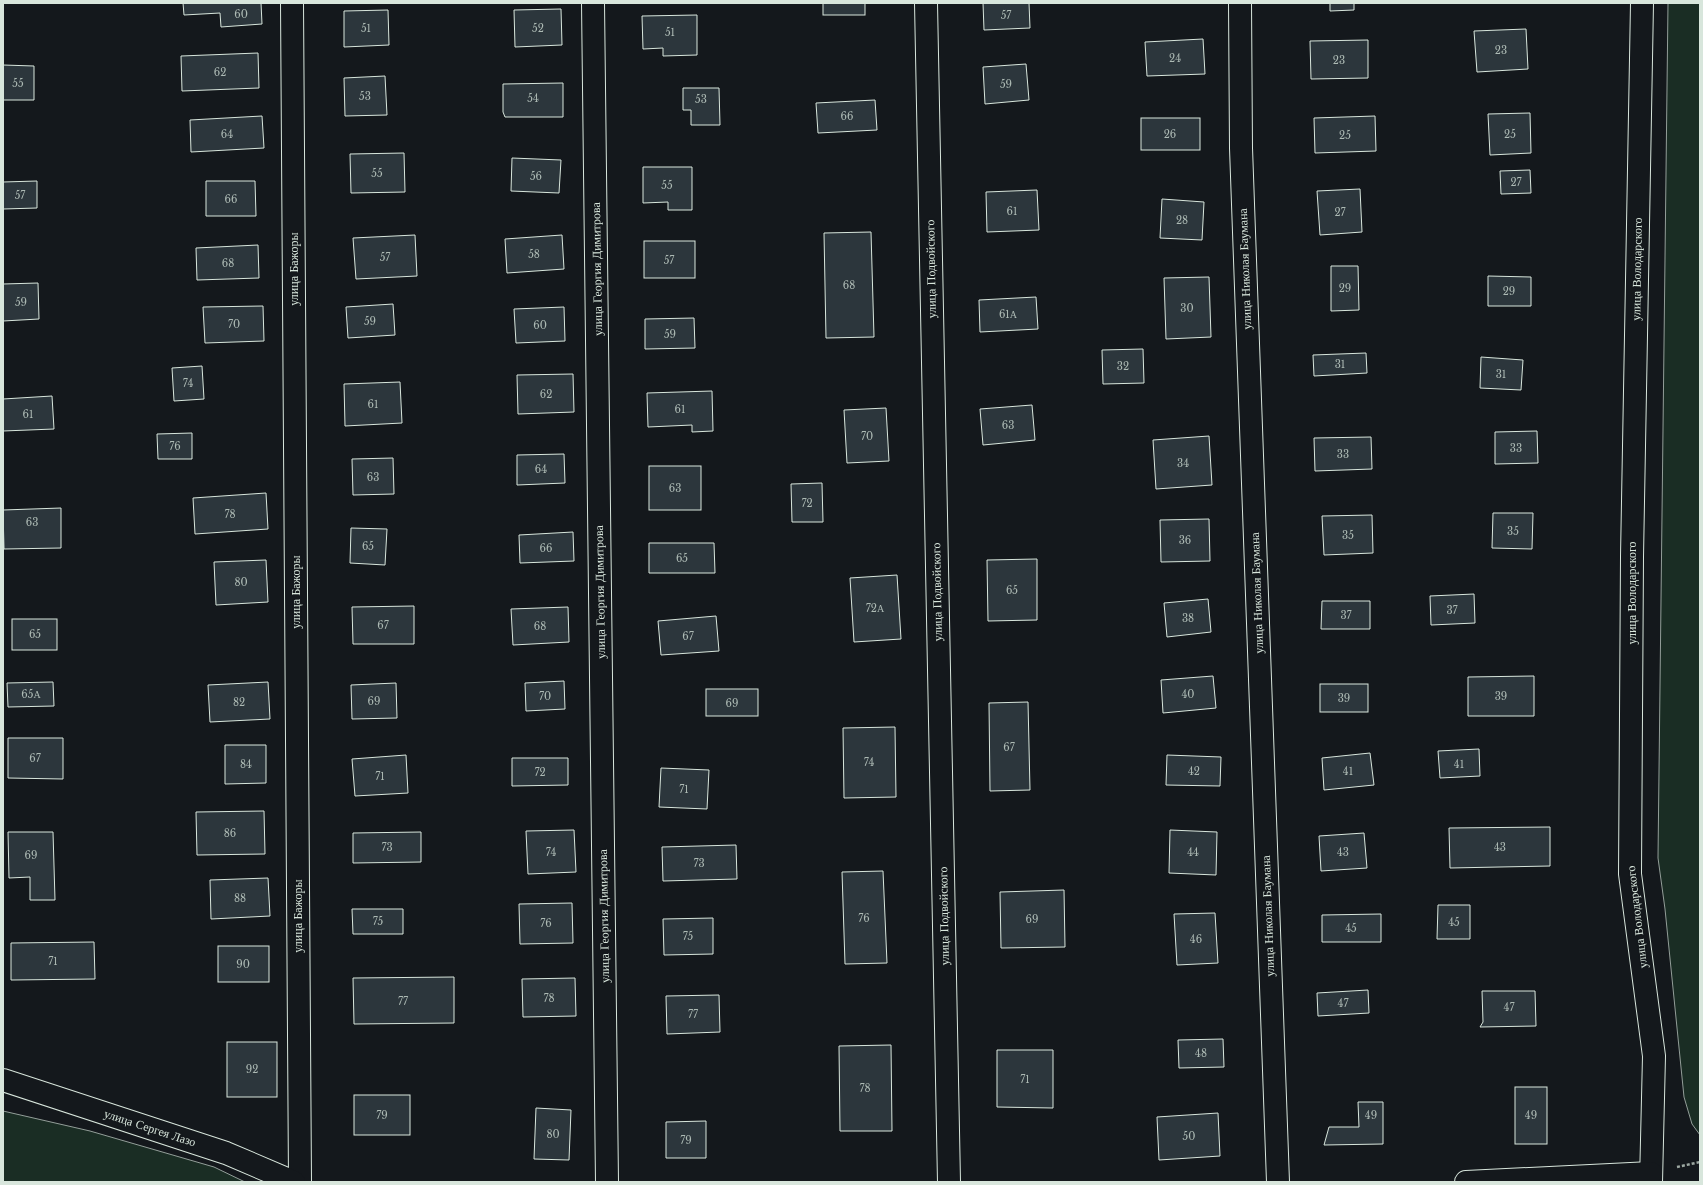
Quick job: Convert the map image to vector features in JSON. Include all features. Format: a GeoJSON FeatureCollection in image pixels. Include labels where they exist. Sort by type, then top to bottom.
{"type":"FeatureCollection","features":[{"type":"Feature","properties":{"kind":"street","name":"улица Бажоры"},"geometry":{"type":"LineString","coordinates":[[292,3],[300,1182]]}},
{"type":"Feature","properties":{"kind":"street","name":"улица Георгия Димитрова"},"geometry":{"type":"LineString","coordinates":[[593,3],[607,1182]]}},
{"type":"Feature","properties":{"kind":"street","name":"улица Подвойского"},"geometry":{"type":"LineString","coordinates":[[926,3],[949,1182]]}},
{"type":"Feature","properties":{"kind":"street","name":"улица Николая Баумана"},"geometry":{"type":"LineString","coordinates":[[1240,3],[1241,148],[1278,1182]]}},
{"type":"Feature","properties":{"kind":"street","name":"улица Володарского"},"geometry":{"type":"LineString","coordinates":[[1642,3],[1632,557],[1630,874],[1654,1056],[1651,1178]]}},
{"type":"Feature","properties":{"kind":"street","name":"улица Сергея Лазо"},"geometry":{"type":"LineString","coordinates":[[3,1080],[226,1154],[294,1182]]}},
{"type":"Feature","properties":{"kind":"street"},"geometry":{"type":"LineString","coordinates":[[1466,1182],[1651,1178]]}},
{"type":"Feature","properties":{"kind":"green space"},"geometry":{"type":"Polygon","coordinates":[[[1668,3],[1700,3],[1700,1135],[1692,1124],[1684,1097],[1665,909],[1658,858],[1668,3]]]}},
{"type":"Feature","properties":{"kind":"green space"},"geometry":{"type":"Polygon","coordinates":[[[3,1111],[90,1131],[214,1167],[245,1182],[3,1182],[3,1111]]]}},
{"type":"Feature","properties":{"kind":"building"},"geometry":{"type":"Polygon","coordinates":[[[183,3],[261,3],[262,24],[221,27],[220,13],[184,15],[183,3]]]}},
{"type":"Feature","properties":{"kind":"building"},"geometry":{"type":"Polygon","coordinates":[[[823,3],[865,3],[865,15],[823,15],[823,3]]]}},
{"type":"Feature","properties":{"kind":"building"},"geometry":{"type":"Polygon","coordinates":[[[983,3],[1029,3],[1030,28],[984,30],[983,3]]]}},
{"type":"Feature","properties":{"kind":"building"},"geometry":{"type":"Polygon","coordinates":[[[1330,3],[1354,3],[1354,10],[1330,11],[1330,3]]]}},
{"type":"Feature","properties":{"kind":"building"},"geometry":{"type":"Polygon","coordinates":[[[561,9],[562,45],[515,47],[514,10],[561,9]]]}},
{"type":"Feature","properties":{"kind":"building"},"geometry":{"type":"Polygon","coordinates":[[[388,10],[389,45],[344,47],[344,11],[388,10]]]}},
{"type":"Feature","properties":{"kind":"building"},"geometry":{"type":"Polygon","coordinates":[[[697,15],[697,55],[663,56],[663,48],[643,49],[642,16],[697,15]]]}},
{"type":"Feature","properties":{"kind":"building"},"geometry":{"type":"Polygon","coordinates":[[[1526,29],[1528,69],[1477,72],[1474,31],[1526,29]]]}},
{"type":"Feature","properties":{"kind":"building"},"geometry":{"type":"Polygon","coordinates":[[[1203,39],[1205,74],[1147,76],[1145,42],[1203,39]]]}},
{"type":"Feature","properties":{"kind":"building"},"geometry":{"type":"Polygon","coordinates":[[[1368,40],[1368,78],[1311,79],[1310,41],[1368,40]]]}},
{"type":"Feature","properties":{"kind":"building"},"geometry":{"type":"Polygon","coordinates":[[[258,53],[259,88],[182,91],[181,56],[258,53]]]}},
{"type":"Feature","properties":{"kind":"building"},"geometry":{"type":"Polygon","coordinates":[[[1026,64],[1029,100],[985,104],[983,67],[1026,64]]]}},
{"type":"Feature","properties":{"kind":"building"},"geometry":{"type":"Polygon","coordinates":[[[3,65],[34,66],[34,100],[3,100],[3,65]]]}},
{"type":"Feature","properties":{"kind":"building"},"geometry":{"type":"Polygon","coordinates":[[[385,76],[387,115],[345,116],[344,78],[385,76]]]}},
{"type":"Feature","properties":{"kind":"building"},"geometry":{"type":"Polygon","coordinates":[[[563,83],[563,117],[505,117],[503,112],[503,84],[563,83]]]}},
{"type":"Feature","properties":{"kind":"building"},"geometry":{"type":"Polygon","coordinates":[[[683,88],[719,88],[720,125],[691,125],[691,110],[683,110],[683,88]]]}},
{"type":"Feature","properties":{"kind":"building"},"geometry":{"type":"Polygon","coordinates":[[[875,100],[877,130],[818,133],[816,103],[875,100]]]}},
{"type":"Feature","properties":{"kind":"building"},"geometry":{"type":"Polygon","coordinates":[[[1530,113],[1531,153],[1490,155],[1488,114],[1530,113]]]}},
{"type":"Feature","properties":{"kind":"building"},"geometry":{"type":"Polygon","coordinates":[[[262,116],[264,148],[191,152],[190,120],[262,116]]]}},
{"type":"Feature","properties":{"kind":"building"},"geometry":{"type":"Polygon","coordinates":[[[1375,116],[1376,151],[1315,153],[1314,118],[1375,116]]]}},
{"type":"Feature","properties":{"kind":"building"},"geometry":{"type":"Polygon","coordinates":[[[1141,118],[1200,118],[1200,150],[1141,150],[1141,118]]]}},
{"type":"Feature","properties":{"kind":"building"},"geometry":{"type":"Polygon","coordinates":[[[404,153],[405,192],[351,193],[350,154],[404,153]]]}},
{"type":"Feature","properties":{"kind":"building"},"geometry":{"type":"Polygon","coordinates":[[[512,158],[561,160],[559,193],[511,191],[512,158]]]}},
{"type":"Feature","properties":{"kind":"building"},"geometry":{"type":"Polygon","coordinates":[[[643,167],[692,167],[692,210],[668,210],[668,202],[643,203],[643,167]]]}},
{"type":"Feature","properties":{"kind":"building"},"geometry":{"type":"Polygon","coordinates":[[[1530,170],[1531,193],[1501,194],[1500,171],[1530,170]]]}},
{"type":"Feature","properties":{"kind":"building"},"geometry":{"type":"Polygon","coordinates":[[[37,181],[37,208],[3,209],[3,182],[37,181]]]}},
{"type":"Feature","properties":{"kind":"building"},"geometry":{"type":"Polygon","coordinates":[[[206,181],[255,181],[256,216],[206,216],[206,181]]]}},
{"type":"Feature","properties":{"kind":"building"},"geometry":{"type":"Polygon","coordinates":[[[1360,189],[1362,232],[1320,235],[1317,191],[1360,189]]]}},
{"type":"Feature","properties":{"kind":"building"},"geometry":{"type":"Polygon","coordinates":[[[1037,190],[1039,230],[987,232],[986,192],[1037,190]]]}},
{"type":"Feature","properties":{"kind":"building"},"geometry":{"type":"Polygon","coordinates":[[[1162,199],[1204,202],[1202,240],[1160,238],[1162,199]]]}},
{"type":"Feature","properties":{"kind":"building"},"geometry":{"type":"Polygon","coordinates":[[[871,232],[874,337],[826,338],[824,233],[871,232]]]}},
{"type":"Feature","properties":{"kind":"building"},"geometry":{"type":"Polygon","coordinates":[[[415,235],[417,276],[356,279],[353,238],[415,235]]]}},
{"type":"Feature","properties":{"kind":"building"},"geometry":{"type":"Polygon","coordinates":[[[562,235],[564,269],[507,273],[505,239],[562,235]]]}},
{"type":"Feature","properties":{"kind":"building"},"geometry":{"type":"Polygon","coordinates":[[[644,241],[695,241],[695,278],[644,278],[644,241]]]}},
{"type":"Feature","properties":{"kind":"building"},"geometry":{"type":"Polygon","coordinates":[[[258,245],[259,278],[197,280],[196,248],[258,245]]]}},
{"type":"Feature","properties":{"kind":"building"},"geometry":{"type":"Polygon","coordinates":[[[1331,266],[1358,266],[1359,310],[1331,311],[1331,266]]]}},
{"type":"Feature","properties":{"kind":"building"},"geometry":{"type":"Polygon","coordinates":[[[1488,276],[1531,277],[1531,306],[1488,306],[1488,276]]]}},
{"type":"Feature","properties":{"kind":"building"},"geometry":{"type":"Polygon","coordinates":[[[1209,277],[1211,337],[1166,339],[1164,278],[1209,277]]]}},
{"type":"Feature","properties":{"kind":"building"},"geometry":{"type":"Polygon","coordinates":[[[38,283],[39,319],[3,321],[3,284],[38,283]]]}},
{"type":"Feature","properties":{"kind":"building"},"geometry":{"type":"Polygon","coordinates":[[[1036,297],[1038,329],[980,332],[979,300],[1036,297]]]}},
{"type":"Feature","properties":{"kind":"building"},"geometry":{"type":"Polygon","coordinates":[[[393,304],[395,335],[348,338],[346,307],[393,304]]]}},
{"type":"Feature","properties":{"kind":"building"},"geometry":{"type":"Polygon","coordinates":[[[263,306],[264,341],[205,343],[203,307],[263,306]]]}},
{"type":"Feature","properties":{"kind":"building"},"geometry":{"type":"Polygon","coordinates":[[[564,307],[565,341],[516,343],[514,309],[564,307]]]}},
{"type":"Feature","properties":{"kind":"building"},"geometry":{"type":"Polygon","coordinates":[[[694,318],[695,348],[645,349],[645,319],[694,318]]]}},
{"type":"Feature","properties":{"kind":"building"},"geometry":{"type":"Polygon","coordinates":[[[1143,349],[1144,383],[1103,384],[1102,350],[1143,349]]]}},
{"type":"Feature","properties":{"kind":"building"},"geometry":{"type":"Polygon","coordinates":[[[1366,353],[1367,373],[1314,376],[1313,355],[1366,353]]]}},
{"type":"Feature","properties":{"kind":"building"},"geometry":{"type":"Polygon","coordinates":[[[1481,357],[1523,360],[1521,390],[1480,388],[1481,357]]]}},
{"type":"Feature","properties":{"kind":"building"},"geometry":{"type":"Polygon","coordinates":[[[202,366],[204,399],[174,401],[172,368],[202,366]]]}},
{"type":"Feature","properties":{"kind":"building"},"geometry":{"type":"Polygon","coordinates":[[[573,374],[574,412],[518,414],[517,375],[573,374]]]}},
{"type":"Feature","properties":{"kind":"building"},"geometry":{"type":"Polygon","coordinates":[[[400,382],[402,423],[345,426],[344,384],[400,382]]]}},
{"type":"Feature","properties":{"kind":"building"},"geometry":{"type":"Polygon","coordinates":[[[712,391],[713,431],[692,432],[692,425],[648,427],[647,393],[712,391]]]}},
{"type":"Feature","properties":{"kind":"building"},"geometry":{"type":"Polygon","coordinates":[[[52,396],[54,429],[3,431],[3,399],[52,396]]]}},
{"type":"Feature","properties":{"kind":"building"},"geometry":{"type":"Polygon","coordinates":[[[1032,405],[1035,440],[983,445],[980,409],[1032,405]]]}},
{"type":"Feature","properties":{"kind":"building"},"geometry":{"type":"Polygon","coordinates":[[[886,408],[889,461],[847,463],[844,410],[886,408]]]}},
{"type":"Feature","properties":{"kind":"building"},"geometry":{"type":"Polygon","coordinates":[[[1537,431],[1538,463],[1495,464],[1495,432],[1537,431]]]}},
{"type":"Feature","properties":{"kind":"building"},"geometry":{"type":"Polygon","coordinates":[[[192,433],[192,459],[158,459],[157,434],[192,433]]]}},
{"type":"Feature","properties":{"kind":"building"},"geometry":{"type":"Polygon","coordinates":[[[1209,436],[1212,485],[1156,489],[1153,440],[1209,436]]]}},
{"type":"Feature","properties":{"kind":"building"},"geometry":{"type":"Polygon","coordinates":[[[1371,437],[1372,469],[1315,471],[1314,438],[1371,437]]]}},
{"type":"Feature","properties":{"kind":"building"},"geometry":{"type":"Polygon","coordinates":[[[564,454],[565,483],[517,485],[517,455],[564,454]]]}},
{"type":"Feature","properties":{"kind":"building"},"geometry":{"type":"Polygon","coordinates":[[[393,458],[394,494],[353,495],[352,459],[393,458]]]}},
{"type":"Feature","properties":{"kind":"building"},"geometry":{"type":"Polygon","coordinates":[[[649,466],[701,466],[701,510],[649,510],[649,466]]]}},
{"type":"Feature","properties":{"kind":"building"},"geometry":{"type":"Polygon","coordinates":[[[822,483],[823,522],[792,522],[791,484],[822,483]]]}},
{"type":"Feature","properties":{"kind":"building"},"geometry":{"type":"Polygon","coordinates":[[[266,493],[268,529],[195,534],[193,498],[266,493]]]}},
{"type":"Feature","properties":{"kind":"building"},"geometry":{"type":"Polygon","coordinates":[[[61,508],[61,548],[4,549],[3,510],[61,508]]]}},
{"type":"Feature","properties":{"kind":"building"},"geometry":{"type":"Polygon","coordinates":[[[1493,513],[1533,513],[1532,549],[1492,548],[1493,513]]]}},
{"type":"Feature","properties":{"kind":"building"},"geometry":{"type":"Polygon","coordinates":[[[1372,515],[1373,553],[1324,555],[1322,516],[1372,515]]]}},
{"type":"Feature","properties":{"kind":"building"},"geometry":{"type":"Polygon","coordinates":[[[1209,519],[1210,561],[1161,562],[1160,520],[1209,519]]]}},
{"type":"Feature","properties":{"kind":"building"},"geometry":{"type":"Polygon","coordinates":[[[351,528],[387,529],[385,565],[350,563],[351,528]]]}},
{"type":"Feature","properties":{"kind":"building"},"geometry":{"type":"Polygon","coordinates":[[[573,532],[574,561],[520,563],[519,535],[573,532]]]}},
{"type":"Feature","properties":{"kind":"building"},"geometry":{"type":"Polygon","coordinates":[[[649,543],[714,543],[715,573],[649,573],[649,543]]]}},
{"type":"Feature","properties":{"kind":"building"},"geometry":{"type":"Polygon","coordinates":[[[1037,559],[1037,620],[988,621],[987,560],[1037,559]]]}},
{"type":"Feature","properties":{"kind":"building"},"geometry":{"type":"Polygon","coordinates":[[[266,560],[268,602],[216,605],[214,562],[266,560]]]}},
{"type":"Feature","properties":{"kind":"building"},"geometry":{"type":"Polygon","coordinates":[[[897,575],[901,639],[854,642],[850,578],[897,575]]]}},
{"type":"Feature","properties":{"kind":"building"},"geometry":{"type":"Polygon","coordinates":[[[1474,594],[1475,623],[1431,625],[1430,596],[1474,594]]]}},
{"type":"Feature","properties":{"kind":"building"},"geometry":{"type":"Polygon","coordinates":[[[1208,599],[1211,632],[1167,637],[1164,603],[1208,599]]]}},
{"type":"Feature","properties":{"kind":"building"},"geometry":{"type":"Polygon","coordinates":[[[1322,601],[1370,601],[1370,629],[1321,629],[1322,601]]]}},
{"type":"Feature","properties":{"kind":"building"},"geometry":{"type":"Polygon","coordinates":[[[414,606],[414,644],[353,644],[352,607],[414,606]]]}},
{"type":"Feature","properties":{"kind":"building"},"geometry":{"type":"Polygon","coordinates":[[[568,607],[569,642],[513,645],[511,609],[568,607]]]}},
{"type":"Feature","properties":{"kind":"building"},"geometry":{"type":"Polygon","coordinates":[[[716,616],[719,651],[661,655],[658,621],[716,616]]]}},
{"type":"Feature","properties":{"kind":"building"},"geometry":{"type":"Polygon","coordinates":[[[12,619],[57,619],[57,650],[12,650],[12,619]]]}},
{"type":"Feature","properties":{"kind":"building"},"geometry":{"type":"Polygon","coordinates":[[[1213,676],[1216,708],[1163,713],[1161,680],[1213,676]]]}},
{"type":"Feature","properties":{"kind":"building"},"geometry":{"type":"Polygon","coordinates":[[[1534,676],[1534,716],[1468,716],[1468,677],[1534,676]]]}},
{"type":"Feature","properties":{"kind":"building"},"geometry":{"type":"Polygon","coordinates":[[[564,681],[565,709],[526,711],[525,683],[564,681]]]}},
{"type":"Feature","properties":{"kind":"building"},"geometry":{"type":"Polygon","coordinates":[[[53,682],[54,706],[8,707],[7,683],[53,682]]]}},
{"type":"Feature","properties":{"kind":"building"},"geometry":{"type":"Polygon","coordinates":[[[268,682],[270,719],[210,722],[208,685],[268,682]]]}},
{"type":"Feature","properties":{"kind":"building"},"geometry":{"type":"Polygon","coordinates":[[[396,683],[397,718],[352,719],[351,685],[396,683]]]}},
{"type":"Feature","properties":{"kind":"building"},"geometry":{"type":"Polygon","coordinates":[[[1320,684],[1368,684],[1368,712],[1320,712],[1320,684]]]}},
{"type":"Feature","properties":{"kind":"building"},"geometry":{"type":"Polygon","coordinates":[[[706,689],[758,689],[758,716],[706,716],[706,689]]]}},
{"type":"Feature","properties":{"kind":"building"},"geometry":{"type":"Polygon","coordinates":[[[1028,702],[1030,790],[990,791],[989,703],[1028,702]]]}},
{"type":"Feature","properties":{"kind":"building"},"geometry":{"type":"Polygon","coordinates":[[[895,727],[896,797],[844,798],[843,728],[895,727]]]}},
{"type":"Feature","properties":{"kind":"building"},"geometry":{"type":"Polygon","coordinates":[[[8,738],[63,738],[63,779],[8,778],[8,738]]]}},
{"type":"Feature","properties":{"kind":"building"},"geometry":{"type":"Polygon","coordinates":[[[225,745],[266,745],[266,783],[225,784],[225,745]]]}},
{"type":"Feature","properties":{"kind":"building"},"geometry":{"type":"Polygon","coordinates":[[[1479,749],[1480,776],[1440,778],[1438,751],[1479,749]]]}},
{"type":"Feature","properties":{"kind":"building"},"geometry":{"type":"Polygon","coordinates":[[[1370,753],[1374,785],[1324,790],[1322,758],[1370,753]]]}},
{"type":"Feature","properties":{"kind":"building"},"geometry":{"type":"Polygon","coordinates":[[[406,755],[408,793],[355,796],[352,759],[406,755]]]}},
{"type":"Feature","properties":{"kind":"building"},"geometry":{"type":"Polygon","coordinates":[[[1167,755],[1221,757],[1220,786],[1166,785],[1167,755]]]}},
{"type":"Feature","properties":{"kind":"building"},"geometry":{"type":"Polygon","coordinates":[[[512,758],[568,758],[568,785],[512,786],[512,758]]]}},
{"type":"Feature","properties":{"kind":"building"},"geometry":{"type":"Polygon","coordinates":[[[661,768],[709,770],[707,809],[659,807],[661,768]]]}},
{"type":"Feature","properties":{"kind":"building"},"geometry":{"type":"Polygon","coordinates":[[[264,811],[265,854],[197,855],[196,812],[264,811]]]}},
{"type":"Feature","properties":{"kind":"building"},"geometry":{"type":"Polygon","coordinates":[[[1550,827],[1550,866],[1450,868],[1449,828],[1550,827]]]}},
{"type":"Feature","properties":{"kind":"building"},"geometry":{"type":"Polygon","coordinates":[[[574,830],[576,872],[528,874],[526,831],[574,830]]]}},
{"type":"Feature","properties":{"kind":"building"},"geometry":{"type":"Polygon","coordinates":[[[1170,830],[1217,832],[1216,875],[1169,873],[1170,830]]]}},
{"type":"Feature","properties":{"kind":"building"},"geometry":{"type":"Polygon","coordinates":[[[8,832],[53,832],[55,900],[30,900],[30,877],[9,878],[8,832]]]}},
{"type":"Feature","properties":{"kind":"building"},"geometry":{"type":"Polygon","coordinates":[[[421,832],[421,862],[353,863],[353,833],[421,832]]]}},
{"type":"Feature","properties":{"kind":"building"},"geometry":{"type":"Polygon","coordinates":[[[1364,833],[1367,868],[1321,871],[1319,836],[1364,833]]]}},
{"type":"Feature","properties":{"kind":"building"},"geometry":{"type":"Polygon","coordinates":[[[736,845],[737,879],[663,881],[662,847],[736,845]]]}},
{"type":"Feature","properties":{"kind":"building"},"geometry":{"type":"Polygon","coordinates":[[[883,871],[887,963],[845,964],[842,872],[883,871]]]}},
{"type":"Feature","properties":{"kind":"building"},"geometry":{"type":"Polygon","coordinates":[[[268,878],[270,916],[211,919],[210,880],[268,878]]]}},
{"type":"Feature","properties":{"kind":"building"},"geometry":{"type":"Polygon","coordinates":[[[1064,890],[1065,947],[1001,948],[1000,892],[1064,890]]]}},
{"type":"Feature","properties":{"kind":"building"},"geometry":{"type":"Polygon","coordinates":[[[572,903],[573,943],[520,944],[519,904],[572,903]]]}},
{"type":"Feature","properties":{"kind":"building"},"geometry":{"type":"Polygon","coordinates":[[[1438,905],[1470,905],[1470,939],[1437,939],[1438,905]]]}},
{"type":"Feature","properties":{"kind":"building"},"geometry":{"type":"Polygon","coordinates":[[[352,909],[403,909],[403,934],[353,934],[352,909]]]}},
{"type":"Feature","properties":{"kind":"building"},"geometry":{"type":"Polygon","coordinates":[[[1215,913],[1218,963],[1177,965],[1174,914],[1215,913]]]}},
{"type":"Feature","properties":{"kind":"building"},"geometry":{"type":"Polygon","coordinates":[[[1381,914],[1381,942],[1322,942],[1322,915],[1381,914]]]}},
{"type":"Feature","properties":{"kind":"building"},"geometry":{"type":"Polygon","coordinates":[[[713,918],[713,954],[664,955],[663,919],[713,918]]]}},
{"type":"Feature","properties":{"kind":"building"},"geometry":{"type":"Polygon","coordinates":[[[94,942],[95,979],[11,980],[11,943],[94,942]]]}},
{"type":"Feature","properties":{"kind":"building"},"geometry":{"type":"Polygon","coordinates":[[[218,946],[269,946],[269,982],[218,982],[218,946]]]}},
{"type":"Feature","properties":{"kind":"building"},"geometry":{"type":"Polygon","coordinates":[[[454,977],[454,1023],[354,1024],[353,978],[454,977]]]}},
{"type":"Feature","properties":{"kind":"building"},"geometry":{"type":"Polygon","coordinates":[[[575,978],[576,1016],[523,1017],[522,979],[575,978]]]}},
{"type":"Feature","properties":{"kind":"building"},"geometry":{"type":"Polygon","coordinates":[[[1368,990],[1369,1013],[1318,1016],[1317,993],[1368,990]]]}},
{"type":"Feature","properties":{"kind":"building"},"geometry":{"type":"Polygon","coordinates":[[[1482,991],[1535,991],[1536,1026],[1480,1027],[1483,1022],[1482,991]]]}},
{"type":"Feature","properties":{"kind":"building"},"geometry":{"type":"Polygon","coordinates":[[[719,995],[720,1032],[667,1034],[666,996],[719,995]]]}},
{"type":"Feature","properties":{"kind":"building"},"geometry":{"type":"Polygon","coordinates":[[[1223,1039],[1224,1067],[1179,1068],[1178,1040],[1223,1039]]]}},
{"type":"Feature","properties":{"kind":"building"},"geometry":{"type":"Polygon","coordinates":[[[227,1042],[277,1042],[277,1097],[227,1097],[227,1042]]]}},
{"type":"Feature","properties":{"kind":"building"},"geometry":{"type":"Polygon","coordinates":[[[891,1045],[892,1131],[840,1131],[839,1046],[891,1045]]]}},
{"type":"Feature","properties":{"kind":"building"},"geometry":{"type":"Polygon","coordinates":[[[997,1050],[1053,1050],[1053,1108],[997,1107],[997,1050]]]}},
{"type":"Feature","properties":{"kind":"building"},"geometry":{"type":"Polygon","coordinates":[[[1515,1087],[1547,1087],[1547,1144],[1515,1144],[1515,1087]]]}},
{"type":"Feature","properties":{"kind":"building"},"geometry":{"type":"Polygon","coordinates":[[[354,1095],[410,1095],[410,1135],[354,1135],[354,1095]]]}},
{"type":"Feature","properties":{"kind":"building"},"geometry":{"type":"Polygon","coordinates":[[[1358,1102],[1383,1102],[1383,1144],[1324,1145],[1329,1127],[1359,1127],[1358,1102]]]}},
{"type":"Feature","properties":{"kind":"building"},"geometry":{"type":"Polygon","coordinates":[[[536,1108],[571,1110],[569,1160],[534,1159],[536,1108]]]}},
{"type":"Feature","properties":{"kind":"building"},"geometry":{"type":"Polygon","coordinates":[[[1218,1113],[1220,1156],[1159,1160],[1157,1117],[1218,1113]]]}},
{"type":"Feature","properties":{"kind":"building"},"geometry":{"type":"Polygon","coordinates":[[[706,1121],[706,1158],[666,1158],[666,1122],[706,1121]]]}}]}
